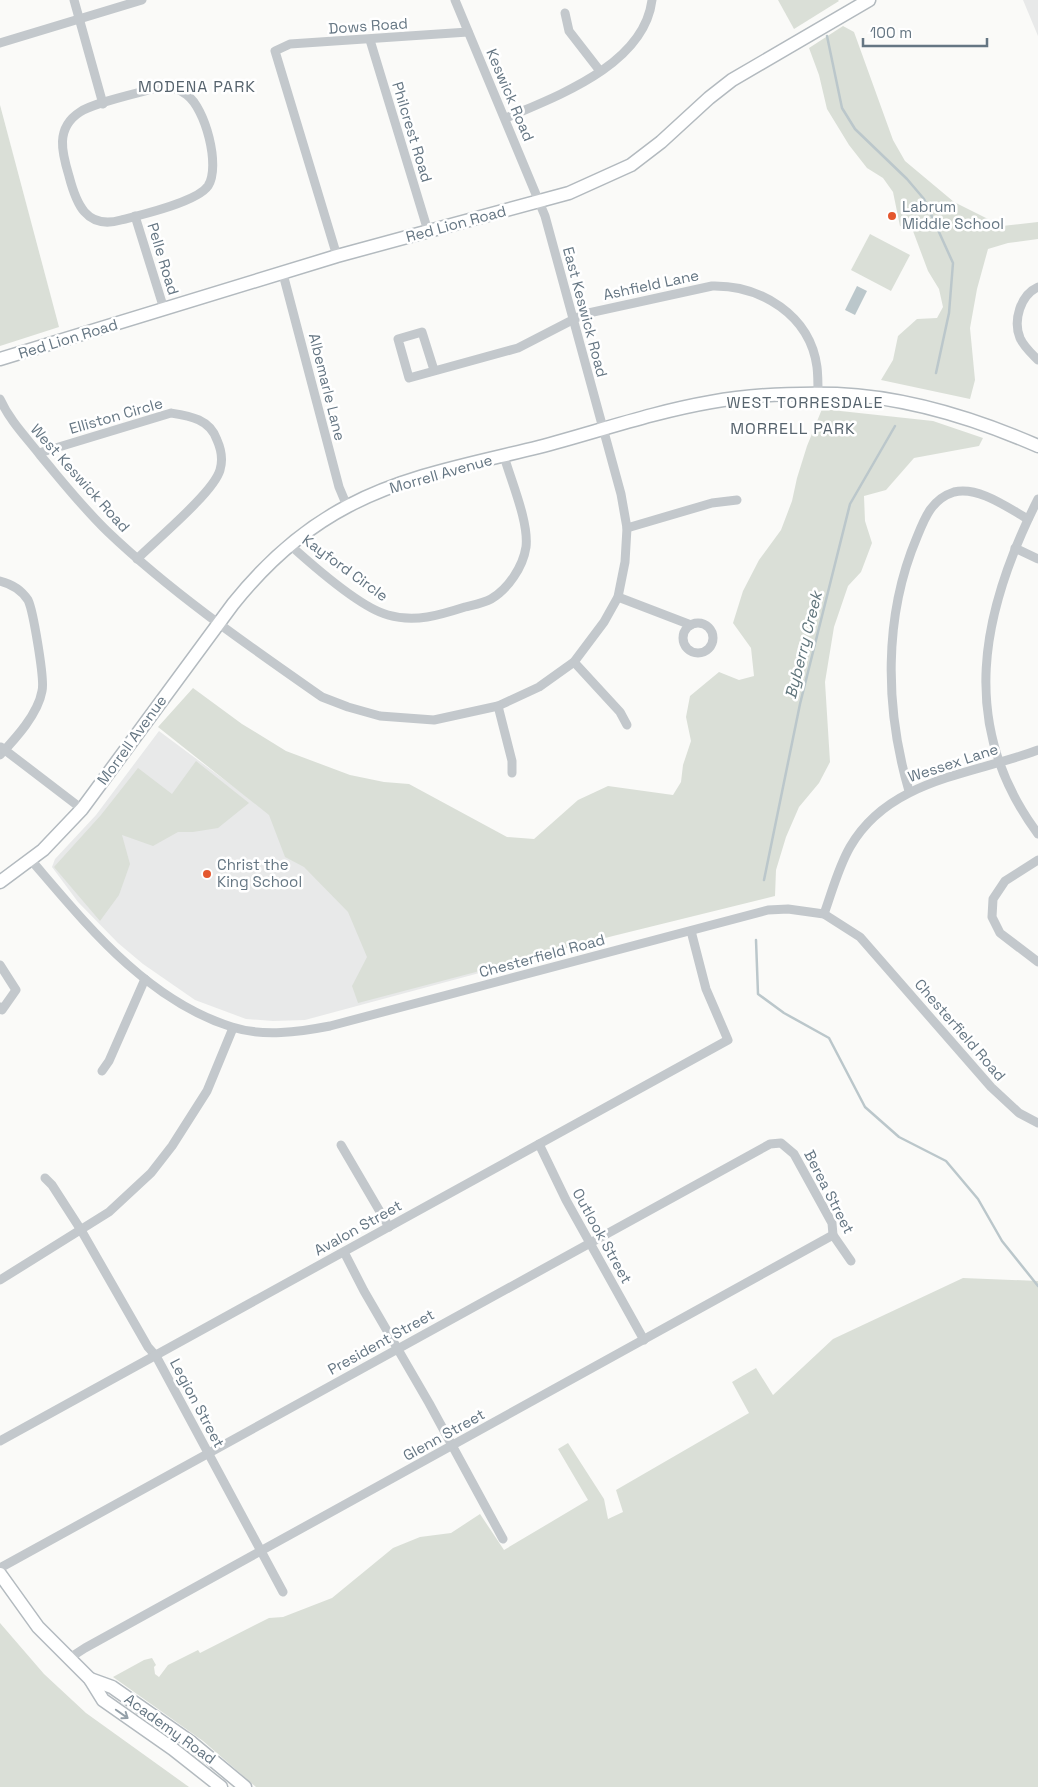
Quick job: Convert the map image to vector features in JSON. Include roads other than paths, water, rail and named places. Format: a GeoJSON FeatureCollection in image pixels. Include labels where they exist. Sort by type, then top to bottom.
{"type":"FeatureCollection","features":[{"type":"Feature","properties":{"kind":"street"},"geometry":{"type":"LineString","coordinates":[[74,0],[103,104]]}},
{"type":"Feature","properties":{"kind":"street"},"geometry":{"type":"LineString","coordinates":[[0,43],[142,0]]}},
{"type":"Feature","properties":{"kind":"street","name":"Keswick Road"},"geometry":{"type":"LineString","coordinates":[[455,0],[506,118],[539,201]]}},
{"type":"Feature","properties":{"kind":"street"},"geometry":{"type":"LineString","coordinates":[[506,118],[557,97],[615,60],[640,32],[649,15],[652,0]]}},
{"type":"Feature","properties":{"kind":"street","name":"Red Lion Road"},"geometry":{"type":"LineString","coordinates":[[0,359],[337,256],[569,194],[631,165],[661,142],[709,98],[732,80],[853,4],[868,0]]}},
{"type":"Feature","properties":{"kind":"street"},"geometry":{"type":"LineString","coordinates":[[565,13],[569,31],[600,71]]}},
{"type":"Feature","properties":{"kind":"street","name":"Dows Road"},"geometry":{"type":"LineString","coordinates":[[337,256],[275,51],[290,44],[468,32]]}},
{"type":"Feature","properties":{"kind":"street","name":"Philcrest Road"},"geometry":{"type":"LineString","coordinates":[[370,40],[428,231]]}},
{"type":"Feature","properties":{"kind":"street"},"geometry":{"type":"LineString","coordinates":[[159,87],[174,87],[189,95],[199,108],[213,156],[214,169],[208,186],[195,197],[135,216],[114,222],[98,220],[85,213],[76,203],[61,149],[62,137],[68,124],[80,112],[159,87]]}},
{"type":"Feature","properties":{"kind":"street","name":"East Keswick Road"},"geometry":{"type":"LineString","coordinates":[[498,706],[539,687],[574,662],[604,622],[618,597],[625,562],[626,528],[621,494],[539,201]]}},
{"type":"Feature","properties":{"kind":"street","name":"Pelle Road"},"geometry":{"type":"LineString","coordinates":[[135,216],[164,309]]}},
{"type":"Feature","properties":{"kind":"street","name":"Albemarle Lane"},"geometry":{"type":"LineString","coordinates":[[283,274],[339,487],[347,506]]}},
{"type":"Feature","properties":{"kind":"street","name":"Ashfield Lane"},"geometry":{"type":"LineString","coordinates":[[434,370],[422,332],[398,339],[409,378],[518,348],[584,314],[712,286],[747,290],[779,305],[801,327],[817,366],[818,394]]}},
{"type":"Feature","properties":{"kind":"street"},"geometry":{"type":"LineString","coordinates":[[1038,287],[1024,299],[1018,312],[1017,323],[1020,338],[1027,350],[1038,360]]}},
{"type":"Feature","properties":{"kind":"street","name":"Morrell Avenue"},"geometry":{"type":"LineString","coordinates":[[0,882],[31,860],[82,809],[254,579],[290,545],[347,506],[409,481],[711,402],[768,395],[818,394],[886,399],[935,409],[989,425],[1038,446]]}},
{"type":"Feature","properties":{"kind":"street","name":"West Keswick Road"},"geometry":{"type":"LineString","coordinates":[[0,400],[16,427],[82,505],[137,559],[322,696],[348,707],[380,716],[434,720],[498,706]]}},
{"type":"Feature","properties":{"kind":"street","name":"Elliston Circle"},"geometry":{"type":"LineString","coordinates":[[39,453],[171,413],[193,416],[208,425],[217,437],[221,453],[220,470],[210,487],[137,559]]}},
{"type":"Feature","properties":{"kind":"street","name":"Kayford Circle"},"geometry":{"type":"LineString","coordinates":[[290,545],[307,561],[366,604],[388,616],[408,619],[429,618],[490,600],[507,586],[519,568],[526,549],[526,532],[504,456]]}},
{"type":"Feature","properties":{"kind":"street"},"geometry":{"type":"LineString","coordinates":[[909,791],[894,728],[891,681],[892,641],[895,613],[906,566],[928,511],[941,498],[956,492],[966,492],[990,498],[1028,519]]}},
{"type":"Feature","properties":{"kind":"street"},"geometry":{"type":"LineString","coordinates":[[1038,499],[1015,548],[994,608],[987,644],[986,677],[988,713],[1000,763],[1014,797],[1038,834]]}},
{"type":"Feature","properties":{"kind":"street"},"geometry":{"type":"LineString","coordinates":[[626,528],[712,504],[737,500]]}},
{"type":"Feature","properties":{"kind":"street"},"geometry":{"type":"LineString","coordinates":[[1015,548],[1038,559]]}},
{"type":"Feature","properties":{"kind":"street"},"geometry":{"type":"LineString","coordinates":[[0,581],[15,587],[24,595],[31,609],[43,690],[34,712],[2,750],[82,809]]}},
{"type":"Feature","properties":{"kind":"street"},"geometry":{"type":"LineString","coordinates":[[618,597],[690,625]]}},
{"type":"Feature","properties":{"kind":"street"},"geometry":{"type":"LineString","coordinates":[[574,662],[620,712],[627,726]]}},
{"type":"Feature","properties":{"kind":"street"},"geometry":{"type":"LineString","coordinates":[[498,706],[512,761],[512,773]]}},
{"type":"Feature","properties":{"kind":"street","name":"Wessex Lane"},"geometry":{"type":"LineString","coordinates":[[824,914],[842,862],[860,832],[888,804],[909,791],[1038,750]]}},
{"type":"Feature","properties":{"kind":"street","name":"Chesterfield Road"},"geometry":{"type":"LineString","coordinates":[[31,860],[107,946],[145,980],[180,1003],[233,1028],[299,1032],[330,1026],[768,910],[788,909],[824,914],[860,937],[991,1087],[1019,1113],[1038,1123]]}},
{"type":"Feature","properties":{"kind":"street"},"geometry":{"type":"LineString","coordinates":[[1038,860],[1004,881],[994,899],[992,917],[1000,933],[1038,962]]}},
{"type":"Feature","properties":{"kind":"street","name":"Avalon Street"},"geometry":{"type":"LineString","coordinates":[[0,1441],[728,1040],[706,989],[691,931]]}},
{"type":"Feature","properties":{"kind":"street"},"geometry":{"type":"LineString","coordinates":[[0,966],[16,990],[2,1010],[0,1007]]}},
{"type":"Feature","properties":{"kind":"street"},"geometry":{"type":"LineString","coordinates":[[102,1071],[109,1061],[145,980]]}},
{"type":"Feature","properties":{"kind":"street"},"geometry":{"type":"LineString","coordinates":[[0,1280],[110,1212],[133,1192],[172,1146],[207,1091],[233,1028]]}},
{"type":"Feature","properties":{"kind":"street","name":"Berea Street"},"geometry":{"type":"LineString","coordinates":[[776,1142],[788,1147],[798,1160],[832,1223],[833,1234],[852,1261]]}},
{"type":"Feature","properties":{"kind":"street","name":"President Street"},"geometry":{"type":"LineString","coordinates":[[0,1568],[590,1242],[776,1142]]}},
{"type":"Feature","properties":{"kind":"street","name":"Outlook Street"},"geometry":{"type":"LineString","coordinates":[[539,1144],[566,1200],[644,1340]]}},
{"type":"Feature","properties":{"kind":"street"},"geometry":{"type":"LineString","coordinates":[[341,1145],[389,1227]]}},
{"type":"Feature","properties":{"kind":"street","name":"Legion Street"},"geometry":{"type":"LineString","coordinates":[[45,1178],[52,1185],[81,1230],[148,1347],[156,1356],[283,1592]]}},
{"type":"Feature","properties":{"kind":"street","name":"Glenn Street"},"geometry":{"type":"LineString","coordinates":[[68,1659],[84,1648],[833,1234]]}},
{"type":"Feature","properties":{"kind":"street"},"geometry":{"type":"LineString","coordinates":[[344,1252],[503,1539]]}},
{"type":"Feature","properties":{"kind":"street","name":"Academy Road"},"geometry":{"type":"LineString","coordinates":[[0,1574],[38,1627],[90,1679],[103,1700],[173,1750],[220,1787]]}},
{"type":"Feature","properties":{"kind":"street","name":"Academy Road"},"geometry":{"type":"LineString","coordinates":[[90,1679],[112,1687],[192,1743],[245,1787]]}},
{"type":"Feature","properties":{"kind":"waterway","name":"Byberry Creek"},"geometry":{"type":"LineString","coordinates":[[827,36],[842,108],[855,129],[907,179],[924,199],[953,263],[949,313],[936,373]]}},
{"type":"Feature","properties":{"kind":"waterway","name":"Byberry Creek"},"geometry":{"type":"LineString","coordinates":[[764,880],[800,704],[850,504],[895,426]]}},
{"type":"Feature","properties":{"kind":"waterway","name":"Byberry Creek"},"geometry":{"type":"LineString","coordinates":[[756,940],[758,994],[784,1013],[829,1038],[865,1107],[899,1137],[946,1161],[978,1199],[1002,1241],[1038,1286]]}},
{"type":"Feature","properties":{"kind":"place","name":"Labrum Middle School"},"geometry":{"type":"Point","coordinates":[892,216]}},
{"type":"Feature","properties":{"kind":"place","name":"Christ the King School"},"geometry":{"type":"Point","coordinates":[207,874]}},
{"type":"Feature","properties":{"kind":"district","name":"MODENA PARK"},"geometry":{"type":"Point","coordinates":[197,86]}},
{"type":"Feature","properties":{"kind":"district","name":"WEST TORRESDALE"},"geometry":{"type":"Point","coordinates":[805,402]}},
{"type":"Feature","properties":{"kind":"district","name":"MORRELL PARK"},"geometry":{"type":"Point","coordinates":[793,428]}}]}
